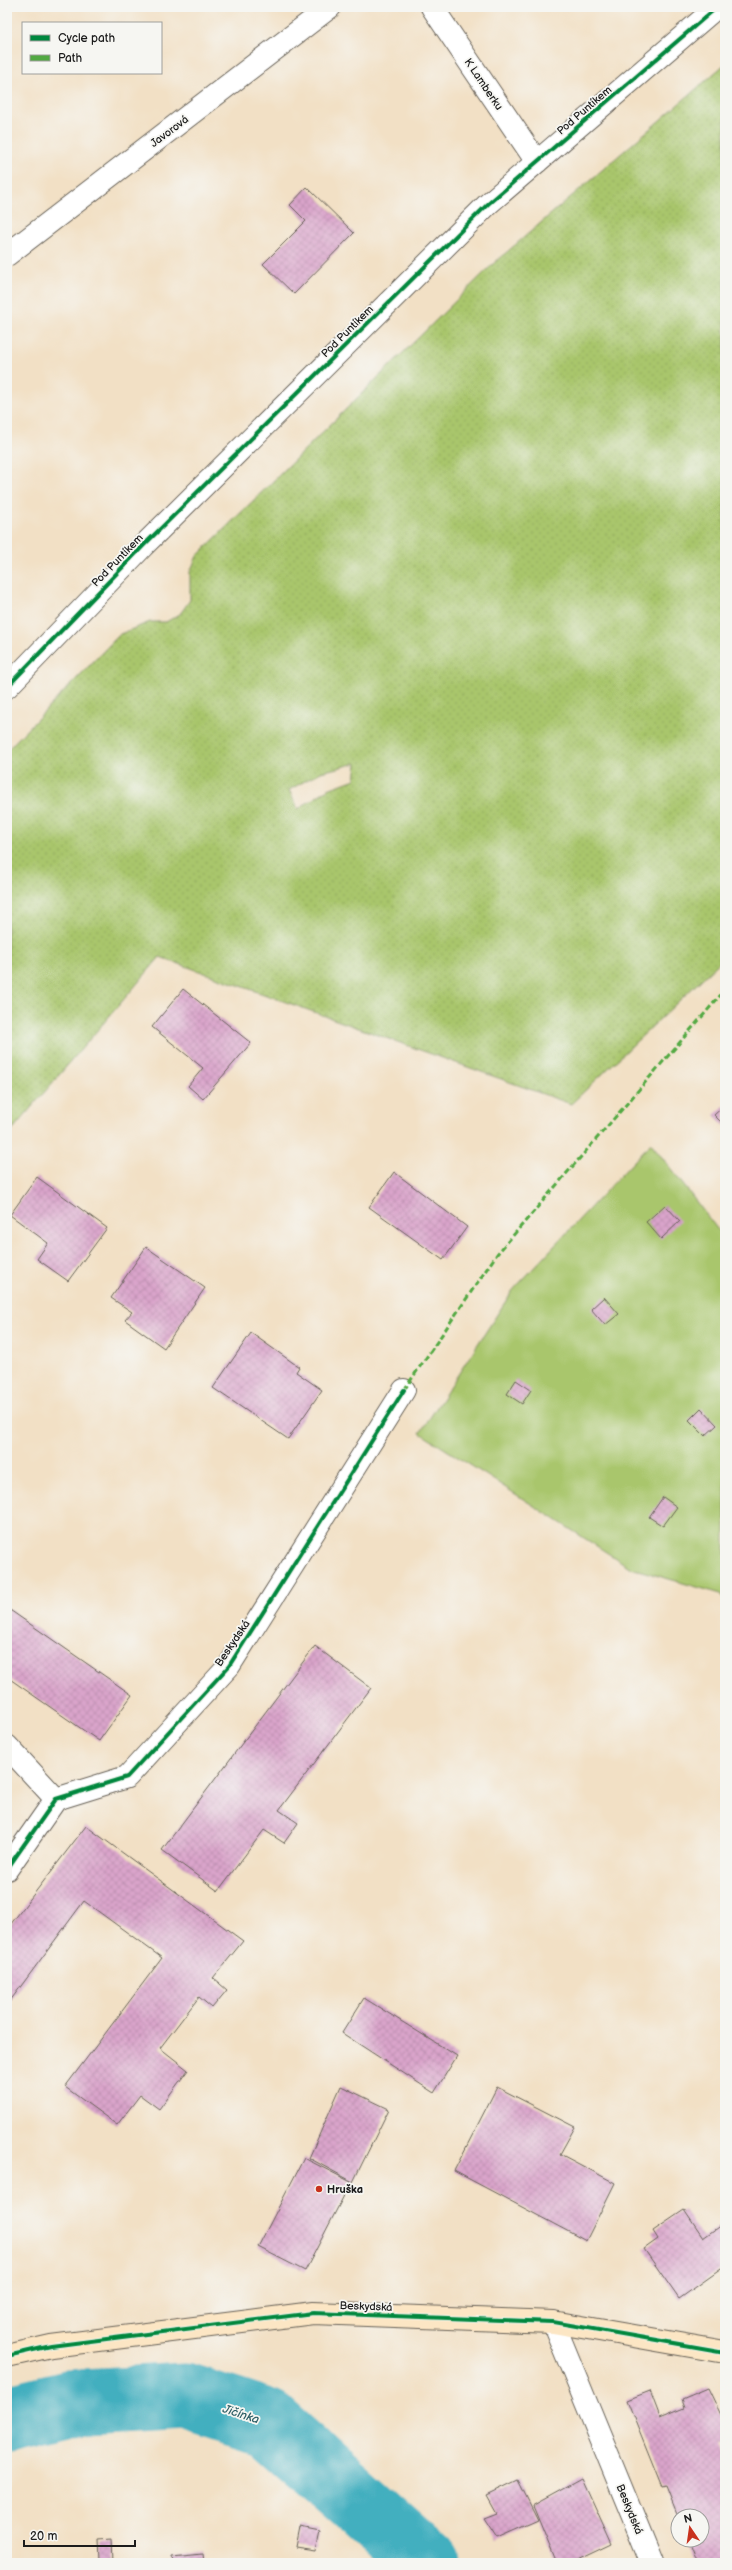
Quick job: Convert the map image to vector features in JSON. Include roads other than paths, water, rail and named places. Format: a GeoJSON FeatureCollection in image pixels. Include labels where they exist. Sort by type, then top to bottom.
{"type":"FeatureCollection","features":[{"type":"Feature","properties":{"kind":"street","name":"Javorová"},"geometry":{"type":"LineString","coordinates":[[7,255],[330,7]]}},
{"type":"Feature","properties":{"kind":"street","name":"K Lamberku"},"geometry":{"type":"LineString","coordinates":[[432,7],[537,162]]}},
{"type":"Feature","properties":{"kind":"street","name":"Pod Puntíkem"},"geometry":{"type":"LineString","coordinates":[[7,687],[143,546],[488,204],[717,7]]}},
{"type":"Feature","properties":{"kind":"street","name":"Beskydská"},"geometry":{"type":"LineString","coordinates":[[56,1799],[127,1777],[229,1666],[404,1390]]}},
{"type":"Feature","properties":{"kind":"street"},"geometry":{"type":"LineString","coordinates":[[7,1746],[56,1799],[7,1869]]}},
{"type":"Feature","properties":{"kind":"street","name":"Beskydská"},"geometry":{"type":"LineString","coordinates":[[7,2356],[51,2346],[313,2313],[553,2322],[725,2352]]}},
{"type":"Feature","properties":{"kind":"street","name":"Beskydská"},"geometry":{"type":"LineString","coordinates":[[553,2322],[652,2563]]}},
{"type":"Feature","properties":{"kind":"waterway","name":"Jičínka"},"geometry":{"type":"LineString","coordinates":[[7,2418],[68,2403],[185,2396],[268,2423],[426,2563]]}},
{"type":"Feature","properties":{"kind":"place","name":"Hruška"},"geometry":{"type":"Point","coordinates":[319,2189]}}]}
